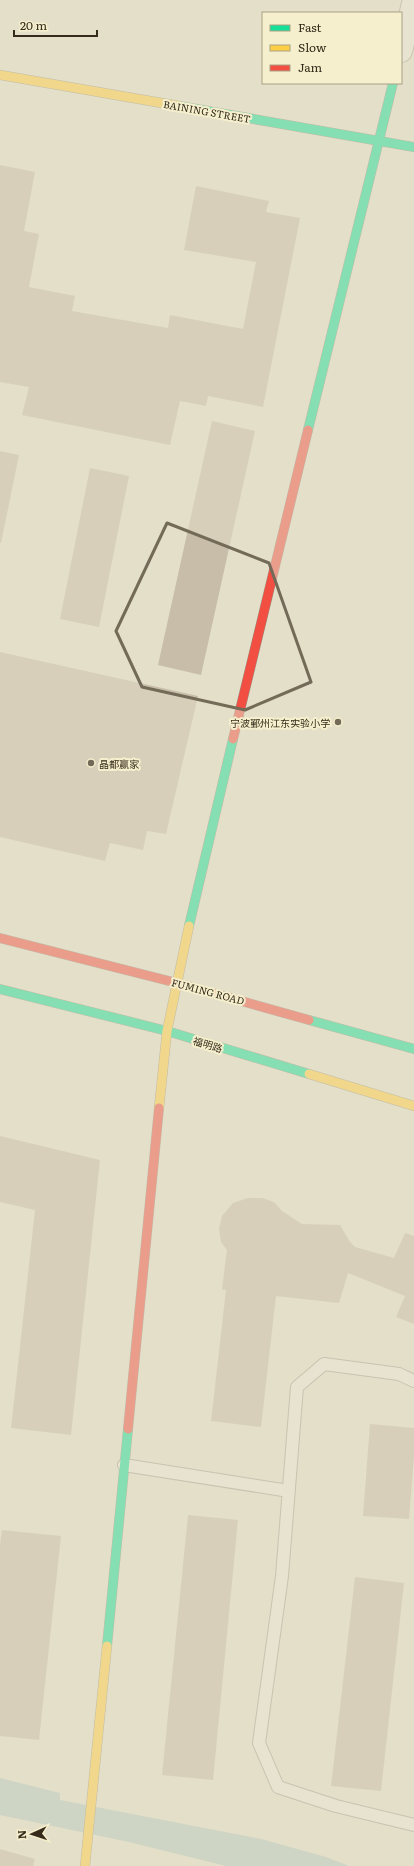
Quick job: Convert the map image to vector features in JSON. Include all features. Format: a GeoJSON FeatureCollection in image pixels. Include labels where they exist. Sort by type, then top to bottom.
{"type":"FeatureCollection","features":[{"type":"Feature","properties":{"kind":"street"},"geometry":{"type":"LineString","coordinates":[[402,48],[414,0]]}},
{"type":"Feature","properties":{"kind":"street","name":"BAINING STREET"},"geometry":{"type":"LineString","coordinates":[[0,74],[414,147]]}},
{"type":"Feature","properties":{"kind":"street"},"geometry":{"type":"LineString","coordinates":[[85,1866],[166,1031],[196,890],[393,84]]}},
{"type":"Feature","properties":{"kind":"street","name":"FUMING ROAD"},"geometry":{"type":"LineString","coordinates":[[0,938],[177,983],[414,1049]]}},
{"type":"Feature","properties":{"kind":"street","name":"福明路"},"geometry":{"type":"LineString","coordinates":[[0,989],[166,1031],[414,1106]]}},
{"type":"Feature","properties":{"kind":"lane"},"geometry":{"type":"LineString","coordinates":[[414,1381],[400,1374],[324,1364],[297,1387],[282,1576],[259,1743],[278,1787],[336,1806],[414,1825]]}},
{"type":"Feature","properties":{"kind":"lane"},"geometry":{"type":"LineString","coordinates":[[124,1465],[289,1491]]}},
{"type":"Feature","properties":{"kind":"highlighted area"},"geometry":{"type":"Polygon","coordinates":[[[167,523],[269,563],[311,682],[245,710],[142,687],[116,631],[167,523]]]}},
{"type":"Feature","properties":{"kind":"shaded area"},"geometry":{"type":"Polygon","coordinates":[[[0,1778],[60,1793],[60,1800],[261,1839],[326,1857],[349,1866],[226,1866],[129,1842],[0,1815],[0,1778]]]}},
{"type":"Feature","properties":{"kind":"building"},"geometry":{"type":"Polygon","coordinates":[[[0,165],[35,172],[24,231],[39,234],[29,287],[75,296],[72,311],[168,328],[170,315],[243,329],[256,262],[184,250],[196,186],[269,201],[266,212],[300,218],[263,407],[208,396],[206,406],[180,401],[170,445],[22,415],[29,387],[0,382],[0,165]]]}},
{"type":"Feature","properties":{"kind":"building"},"geometry":{"type":"Polygon","coordinates":[[[212,421],[255,431],[201,675],[158,665],[212,421]]]}},
{"type":"Feature","properties":{"kind":"building"},"geometry":{"type":"Polygon","coordinates":[[[0,451],[19,455],[1,543],[0,543],[0,451]]]}},
{"type":"Feature","properties":{"kind":"building"},"geometry":{"type":"Polygon","coordinates":[[[90,468],[129,476],[99,627],[60,619],[90,468]]]}},
{"type":"Feature","properties":{"kind":"building","name":"晶都赢家"},"geometry":{"type":"Polygon","coordinates":[[[0,652],[198,696],[166,834],[147,831],[143,850],[110,843],[105,861],[0,837],[0,652]]]}},
{"type":"Feature","properties":{"kind":"building"},"geometry":{"type":"Polygon","coordinates":[[[0,1136],[100,1160],[71,1435],[11,1428],[35,1210],[0,1202],[0,1136]]]}},
{"type":"Feature","properties":{"kind":"building"},"geometry":{"type":"Polygon","coordinates":[[[248,1198],[262,1198],[274,1202],[282,1211],[302,1224],[340,1225],[350,1242],[355,1247],[394,1258],[405,1233],[414,1236],[414,1324],[396,1317],[405,1296],[348,1273],[339,1303],[276,1296],[261,1427],[211,1421],[226,1290],[222,1289],[227,1250],[221,1242],[219,1229],[222,1216],[233,1203],[248,1198]]]}},
{"type":"Feature","properties":{"kind":"building"},"geometry":{"type":"Polygon","coordinates":[[[370,1424],[414,1428],[414,1456],[409,1519],[363,1516],[370,1424]]]}},
{"type":"Feature","properties":{"kind":"building"},"geometry":{"type":"Polygon","coordinates":[[[188,1515],[238,1520],[213,1780],[162,1775],[188,1515]]]}},
{"type":"Feature","properties":{"kind":"building"},"geometry":{"type":"Polygon","coordinates":[[[2,1530],[61,1536],[39,1740],[0,1736],[0,1545],[2,1530]]]}},
{"type":"Feature","properties":{"kind":"building"},"geometry":{"type":"Polygon","coordinates":[[[355,1577],[404,1583],[381,1791],[331,1786],[355,1577]]]}},
{"type":"Feature","properties":{"kind":"building"},"geometry":{"type":"Polygon","coordinates":[[[0,1849],[35,1859],[33,1866],[0,1866],[0,1849]]]}},
{"type":"Feature","properties":{"kind":"traffic: fast"},"geometry":{"type":"LineString","coordinates":[[308,430],[393,84]]}},
{"type":"Feature","properties":{"kind":"traffic: fast"},"geometry":{"type":"LineString","coordinates":[[179,106],[414,147]]}},
{"type":"Feature","properties":{"kind":"traffic: fast"},"geometry":{"type":"LineString","coordinates":[[189,926],[233,739]]}},
{"type":"Feature","properties":{"kind":"traffic: fast"},"geometry":{"type":"LineString","coordinates":[[0,989],[167,1031],[309,1074]]}},
{"type":"Feature","properties":{"kind":"traffic: fast"},"geometry":{"type":"LineString","coordinates":[[309,1020],[414,1049]]}},
{"type":"Feature","properties":{"kind":"traffic: fast"},"geometry":{"type":"LineString","coordinates":[[107,1646],[128,1429]]}},
{"type":"Feature","properties":{"kind":"traffic: slow"},"geometry":{"type":"LineString","coordinates":[[0,75],[179,106]]}},
{"type":"Feature","properties":{"kind":"traffic: slow"},"geometry":{"type":"LineString","coordinates":[[159,1108],[167,1031],[189,926]]}},
{"type":"Feature","properties":{"kind":"traffic: slow"},"geometry":{"type":"LineString","coordinates":[[309,1074],[414,1106]]}},
{"type":"Feature","properties":{"kind":"traffic: slow"},"geometry":{"type":"LineString","coordinates":[[85,1866],[107,1646]]}},
{"type":"Feature","properties":{"kind":"traffic: jam"},"geometry":{"type":"LineString","coordinates":[[233,739],[308,430]]}},
{"type":"Feature","properties":{"kind":"traffic: jam"},"geometry":{"type":"LineString","coordinates":[[0,938],[177,983],[309,1020]]}},
{"type":"Feature","properties":{"kind":"traffic: jam"},"geometry":{"type":"LineString","coordinates":[[128,1429],[159,1108]]}},
{"type":"Feature","properties":{"kind":"place","name":"宁波鄞州江东实验小学"},"geometry":{"type":"Point","coordinates":[338,722]}},
{"type":"Feature","properties":{"kind":"place","name":"晶都赢家"},"geometry":{"type":"Point","coordinates":[91,763]}}]}
